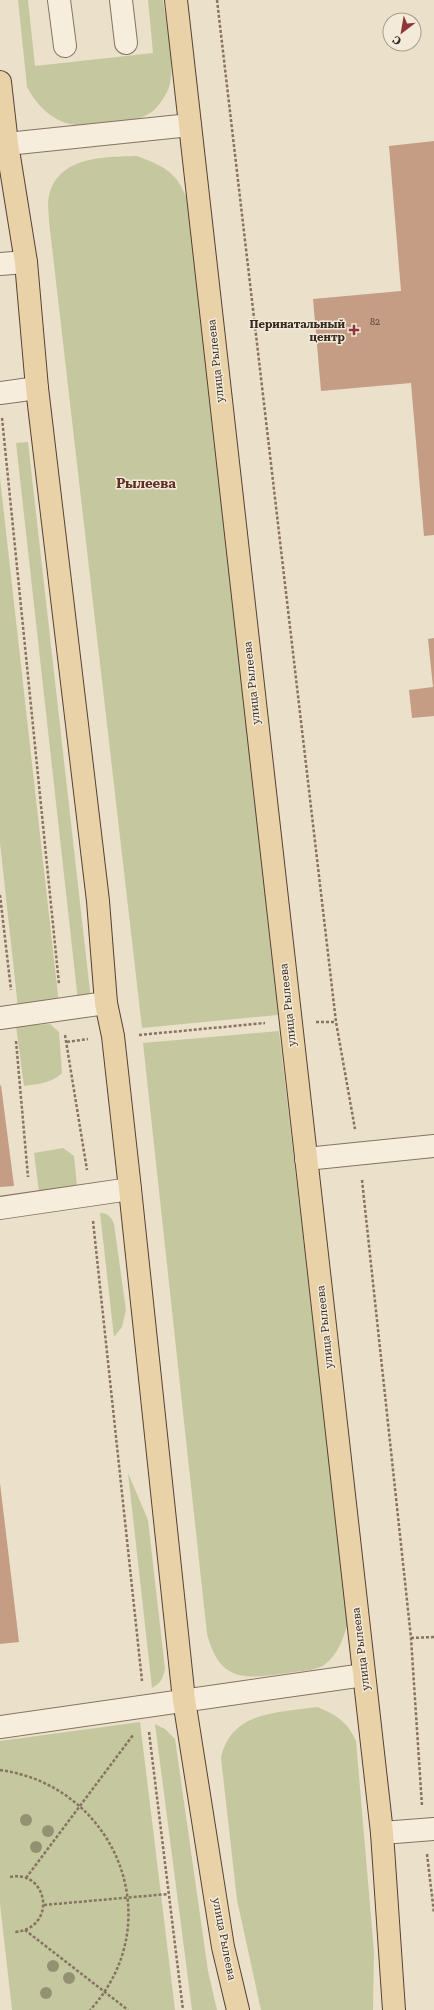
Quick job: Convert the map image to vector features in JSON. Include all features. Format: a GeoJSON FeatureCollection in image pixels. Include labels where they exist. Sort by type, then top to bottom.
{"type":"FeatureCollection","features":[{"type":"Feature","properties":{"kind":"main road","name":"улица Рылеева"},"geometry":{"type":"LineString","coordinates":[[176,0],[382,1833],[394,2010]]}},
{"type":"Feature","properties":{"kind":"main road","name":"улица Рылеева"},"geometry":{"type":"LineString","coordinates":[[0,82],[7,144],[26,262],[37,388],[98,901],[106,1003],[113,1036],[184,1700],[223,1947],[238,2010]]}},
{"type":"Feature","properties":{"kind":"street"},"geometry":{"type":"LineString","coordinates":[[59,0],[65,46]]}},
{"type":"Feature","properties":{"kind":"street"},"geometry":{"type":"LineString","coordinates":[[121,0],[126,43]]}},
{"type":"Feature","properties":{"kind":"street"},"geometry":{"type":"LineString","coordinates":[[7,144],[190,125]]}},
{"type":"Feature","properties":{"kind":"street"},"geometry":{"type":"LineString","coordinates":[[0,264],[26,262]]}},
{"type":"Feature","properties":{"kind":"street"},"geometry":{"type":"LineString","coordinates":[[0,393],[37,388]]}},
{"type":"Feature","properties":{"kind":"street"},"geometry":{"type":"LineString","coordinates":[[7,1017],[106,1003]]}},
{"type":"Feature","properties":{"kind":"street"},"geometry":{"type":"LineString","coordinates":[[306,1159],[434,1146]]}},
{"type":"Feature","properties":{"kind":"street"},"geometry":{"type":"LineString","coordinates":[[0,1208],[130,1189]]}},
{"type":"Feature","properties":{"kind":"street"},"geometry":{"type":"LineString","coordinates":[[0,1727],[364,1675]]}},
{"type":"Feature","properties":{"kind":"street"},"geometry":{"type":"LineString","coordinates":[[382,1833],[429,1830]]}},
{"type":"Feature","properties":{"kind":"path"},"geometry":{"type":"LineString","coordinates":[[217,0],[336,1022],[359,1154],[429,1830],[434,1913]]}},
{"type":"Feature","properties":{"kind":"path"},"geometry":{"type":"LineString","coordinates":[[2,417],[62,1009],[90,1195],[146,1706]]}},
{"type":"Feature","properties":{"kind":"path"},"geometry":{"type":"LineString","coordinates":[[0,895],[7,1017],[31,1204]]}},
{"type":"Feature","properties":{"kind":"path"},"geometry":{"type":"LineString","coordinates":[[66,1042],[113,1036],[290,1021],[336,1022]]}},
{"type":"Feature","properties":{"kind":"path"},"geometry":{"type":"LineString","coordinates":[[410,1638],[434,1637]]}},
{"type":"Feature","properties":{"kind":"path"},"geometry":{"type":"LineString","coordinates":[[142,1730],[149,1729],[183,2010]]}},
{"type":"Feature","properties":{"kind":"path"},"geometry":{"type":"LineString","coordinates":[[26,1878],[135,1731]]}},
{"type":"Feature","properties":{"kind":"path"},"geometry":{"type":"LineString","coordinates":[[0,1770],[35,1778],[58,1789],[80,1805],[97,1823],[112,1846],[122,1871],[128,1897],[128,1930],[123,1951],[105,1992],[90,2010]]}},
{"type":"Feature","properties":{"kind":"path"},"geometry":{"type":"LineString","coordinates":[[10,1877],[26,1878],[36,1885],[40,1891],[44,1905],[40,1918],[25,1930],[15,1932]]}},
{"type":"Feature","properties":{"kind":"path"},"geometry":{"type":"LineString","coordinates":[[44,1905],[169,1894]]}},
{"type":"Feature","properties":{"kind":"path"},"geometry":{"type":"LineString","coordinates":[[25,1930],[128,2010]]}},
{"type":"Feature","properties":{"kind":"green space"},"geometry":{"type":"Polygon","coordinates":[[[18,0],[28,0],[35,66],[153,53],[148,0],[163,0],[171,59],[170,81],[164,98],[154,110],[146,115],[123,123],[84,126],[63,122],[51,116],[37,103],[27,87],[18,0]]]}},
{"type":"Feature","properties":{"kind":"green space"},"geometry":{"type":"Polygon","coordinates":[[[137,156],[157,164],[171,174],[182,187],[190,208],[278,1015],[142,1028],[48,205],[49,196],[54,183],[62,173],[72,166],[84,161],[97,159],[137,156]]]}},
{"type":"Feature","properties":{"kind":"green space"},"geometry":{"type":"Polygon","coordinates":[[[28,442],[91,1000],[78,1001],[16,443],[28,442]]]}},
{"type":"Feature","properties":{"kind":"green space"},"geometry":{"type":"Polygon","coordinates":[[[0,478],[59,1004],[18,1008],[0,843],[0,478]]]}},
{"type":"Feature","properties":{"kind":"green space"},"geometry":{"type":"Polygon","coordinates":[[[50,1024],[59,1032],[62,1073],[49,1081],[24,1086],[16,1026],[50,1024]]]}},
{"type":"Feature","properties":{"kind":"green space"},"geometry":{"type":"Polygon","coordinates":[[[279,1031],[348,1623],[342,1641],[336,1652],[324,1665],[307,1670],[273,1675],[247,1676],[236,1674],[219,1662],[212,1650],[207,1634],[143,1043],[279,1031]]]}},
{"type":"Feature","properties":{"kind":"green space"},"geometry":{"type":"Polygon","coordinates":[[[63,1148],[74,1156],[77,1186],[39,1192],[34,1153],[63,1148]]]}},
{"type":"Feature","properties":{"kind":"green space"},"geometry":{"type":"Polygon","coordinates":[[[100,1213],[109,1216],[114,1224],[126,1310],[122,1327],[114,1337],[100,1213]]]}},
{"type":"Feature","properties":{"kind":"green space"},"geometry":{"type":"Polygon","coordinates":[[[128,1473],[148,1520],[165,1669],[161,1680],[152,1688],[128,1473]]]}},
{"type":"Feature","properties":{"kind":"green space"},"geometry":{"type":"Polygon","coordinates":[[[317,1707],[335,1716],[345,1724],[353,1734],[356,1741],[374,1952],[373,2010],[261,2010],[237,1900],[221,1758],[226,1743],[235,1731],[245,1723],[272,1713],[317,1707]]]}},
{"type":"Feature","properties":{"kind":"green space"},"geometry":{"type":"Polygon","coordinates":[[[140,1722],[175,2010],[12,2010],[0,1904],[0,1741],[140,1722]]]}},
{"type":"Feature","properties":{"kind":"green space"},"geometry":{"type":"Polygon","coordinates":[[[155,1724],[165,1729],[175,1739],[208,1971],[217,2010],[192,2010],[155,1724]]]}},
{"type":"Feature","properties":{"kind":"building"},"geometry":{"type":"Polygon","coordinates":[[[434,141],[434,535],[424,536],[411,383],[321,391],[313,299],[401,291],[389,146],[434,141]]]}},
{"type":"Feature","properties":{"kind":"building"},"geometry":{"type":"Polygon","coordinates":[[[434,638],[434,716],[412,718],[409,690],[433,687],[428,639],[434,638]]]}},
{"type":"Feature","properties":{"kind":"building"},"geometry":{"type":"Polygon","coordinates":[[[1,1085],[14,1186],[0,1187],[0,1086],[1,1085]]]}},
{"type":"Feature","properties":{"kind":"building"},"geometry":{"type":"Polygon","coordinates":[[[0,1483],[19,1642],[0,1644],[0,1483]]]}},
{"type":"Feature","properties":{"kind":"place","name":"Перинатальный центр"},"geometry":{"type":"Point","coordinates":[354,330]}},
{"type":"Feature","properties":{"kind":"district","name":"Рылеева"},"geometry":{"type":"Point","coordinates":[146,483]}}]}
